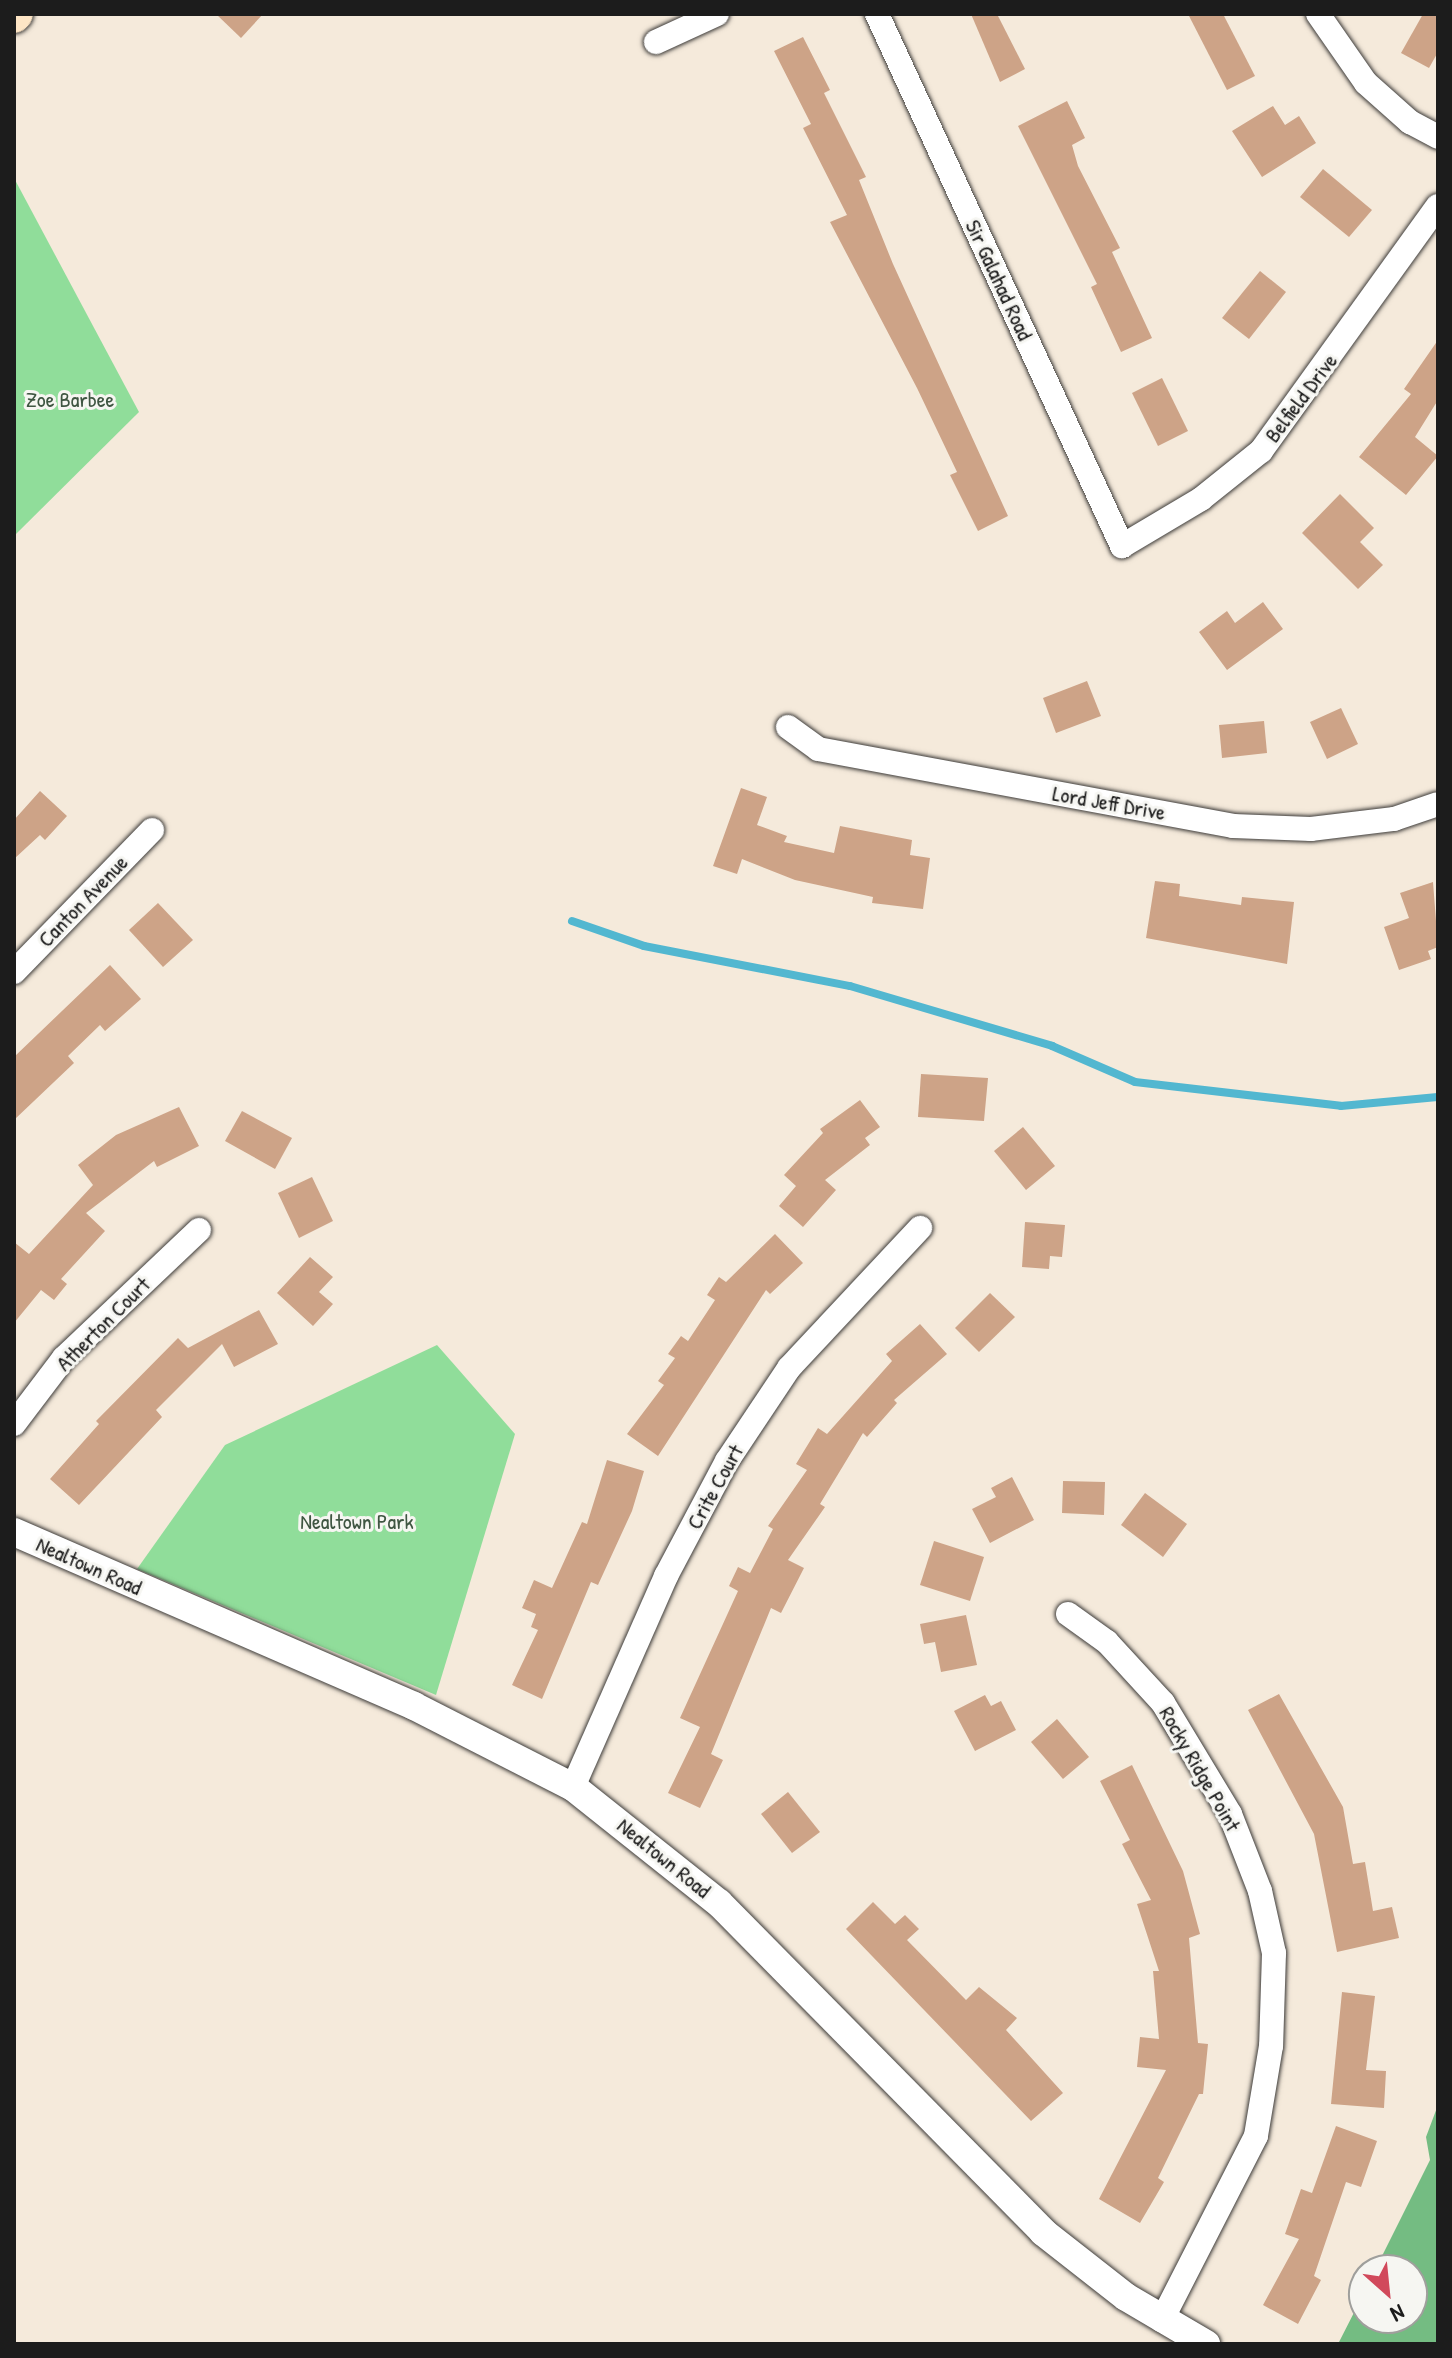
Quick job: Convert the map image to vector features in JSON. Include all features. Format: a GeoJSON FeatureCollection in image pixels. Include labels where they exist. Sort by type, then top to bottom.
{"type":"FeatureCollection","features":[{"type":"Feature","properties":{"kind":"street"},"geometry":{"type":"LineString","coordinates":[[656,42],[717,14]]}},
{"type":"Feature","properties":{"kind":"street","name":"Sir Galahad Road"},"geometry":{"type":"LineString","coordinates":[[877,14],[1122,546]]}},
{"type":"Feature","properties":{"kind":"street"},"geometry":{"type":"LineString","coordinates":[[1318,14],[1366,83],[1410,122],[1438,137]]}},
{"type":"Feature","properties":{"kind":"street","name":"Belfield Drive"},"geometry":{"type":"LineString","coordinates":[[1122,546],[1201,499],[1261,451],[1438,206]]}},
{"type":"Feature","properties":{"kind":"street","name":"Lord Jeff Drive"},"geometry":{"type":"LineString","coordinates":[[788,727],[818,749],[1233,826],[1311,829],[1394,819],[1438,804]]}},
{"type":"Feature","properties":{"kind":"street","name":"Canton Avenue"},"geometry":{"type":"LineString","coordinates":[[14,972],[152,830]]}},
{"type":"Feature","properties":{"kind":"street","name":"Crite Court"},"geometry":{"type":"LineString","coordinates":[[573,1787],[666,1576],[727,1461],[789,1368],[920,1228]]}},
{"type":"Feature","properties":{"kind":"street","name":"Atherton Court"},"geometry":{"type":"LineString","coordinates":[[14,1424],[64,1358],[199,1230]]}},
{"type":"Feature","properties":{"kind":"street","name":"Nealtown Road"},"geometry":{"type":"LineString","coordinates":[[14,1532],[414,1706],[573,1787],[719,1903],[1043,2232],[1162,2320],[1206,2344]]}},
{"type":"Feature","properties":{"kind":"street","name":"Rocky Ridge Point"},"geometry":{"type":"LineString","coordinates":[[1068,1614],[1107,1642],[1163,1703],[1230,1814],[1260,1891],[1274,1953],[1271,2046],[1256,2136],[1162,2320]]}},
{"type":"Feature","properties":{"kind":"green space","name":"Zoe Barbee"},"geometry":{"type":"Polygon","coordinates":[[[14,178],[139,412],[14,536],[14,178]]]}},
{"type":"Feature","properties":{"kind":"green space","name":"Nealtown Park"},"geometry":{"type":"Polygon","coordinates":[[[437,1345],[515,1434],[436,1695],[137,1569],[225,1445],[437,1345]]]}},
{"type":"Feature","properties":{"kind":"green space"},"geometry":{"type":"Polygon","coordinates":[[[1438,2105],[1438,2344],[1338,2344],[1348,2324],[1348,2334],[1428,2334],[1428,2254],[1383,2254],[1430,2160],[1426,2137],[1438,2105]]]}},
{"type":"Feature","properties":{"kind":"building"},"geometry":{"type":"Polygon","coordinates":[[[216,14],[263,14],[241,38],[216,14]]]}},
{"type":"Feature","properties":{"kind":"building"},"geometry":{"type":"Polygon","coordinates":[[[971,14],[997,14],[1025,69],[1000,82],[971,14]]]}},
{"type":"Feature","properties":{"kind":"building"},"geometry":{"type":"Polygon","coordinates":[[[1188,14],[1223,14],[1255,76],[1227,90],[1188,14]]]}},
{"type":"Feature","properties":{"kind":"building"},"geometry":{"type":"Polygon","coordinates":[[[1423,14],[1438,14],[1438,52],[1429,68],[1401,53],[1423,14]]]}},
{"type":"Feature","properties":{"kind":"building"},"geometry":{"type":"Polygon","coordinates":[[[803,37],[830,90],[824,93],[866,177],[859,180],[893,264],[1008,516],[978,531],[950,475],[957,472],[917,388],[830,222],[847,215],[803,128],[811,124],[774,51],[803,37]]]}},
{"type":"Feature","properties":{"kind":"building"},"geometry":{"type":"Polygon","coordinates":[[[1067,101],[1085,138],[1072,145],[1078,166],[1120,248],[1112,252],[1152,338],[1121,352],[1091,287],[1097,284],[1018,126],[1067,101]]]}},
{"type":"Feature","properties":{"kind":"building"},"geometry":{"type":"Polygon","coordinates":[[[1273,106],[1285,125],[1299,116],[1316,143],[1262,177],[1232,131],[1273,106]]]}},
{"type":"Feature","properties":{"kind":"building"},"geometry":{"type":"Polygon","coordinates":[[[1323,169],[1372,210],[1349,237],[1300,197],[1323,169]]]}},
{"type":"Feature","properties":{"kind":"building"},"geometry":{"type":"Polygon","coordinates":[[[1260,271],[1286,292],[1249,339],[1222,318],[1260,271]]]}},
{"type":"Feature","properties":{"kind":"building"},"geometry":{"type":"Polygon","coordinates":[[[1438,340],[1438,400],[1415,437],[1438,456],[1406,495],[1359,457],[1411,394],[1404,389],[1438,340]]]}},
{"type":"Feature","properties":{"kind":"building"},"geometry":{"type":"Polygon","coordinates":[[[1162,378],[1188,431],[1158,446],[1132,393],[1162,378]]]}},
{"type":"Feature","properties":{"kind":"building"},"geometry":{"type":"Polygon","coordinates":[[[1340,494],[1374,528],[1360,542],[1383,565],[1358,589],[1302,533],[1340,494]]]}},
{"type":"Feature","properties":{"kind":"building"},"geometry":{"type":"Polygon","coordinates":[[[1263,602],[1283,629],[1227,670],[1199,632],[1227,611],[1235,623],[1263,602]]]}},
{"type":"Feature","properties":{"kind":"building"},"geometry":{"type":"Polygon","coordinates":[[[1087,681],[1101,716],[1056,733],[1043,698],[1087,681]]]}},
{"type":"Feature","properties":{"kind":"building"},"geometry":{"type":"Polygon","coordinates":[[[1341,708],[1358,744],[1327,759],[1310,722],[1341,708]]]}},
{"type":"Feature","properties":{"kind":"building"},"geometry":{"type":"Polygon","coordinates":[[[1264,721],[1267,753],[1222,758],[1219,725],[1264,721]]]}},
{"type":"Feature","properties":{"kind":"building"},"geometry":{"type":"Polygon","coordinates":[[[741,788],[767,797],[757,825],[787,836],[784,842],[834,853],[840,826],[912,840],[910,855],[930,858],[923,909],[872,903],[873,897],[795,880],[742,859],[737,874],[713,866],[741,788]]]}},
{"type":"Feature","properties":{"kind":"building"},"geometry":{"type":"Polygon","coordinates":[[[40,791],[67,816],[45,840],[40,835],[14,859],[14,820],[40,791]]]}},
{"type":"Feature","properties":{"kind":"building"},"geometry":{"type":"Polygon","coordinates":[[[1155,881],[1180,884],[1179,896],[1241,905],[1242,897],[1294,902],[1287,964],[1146,938],[1155,881]]]}},
{"type":"Feature","properties":{"kind":"building"},"geometry":{"type":"Polygon","coordinates":[[[1433,882],[1438,947],[1428,951],[1431,959],[1399,970],[1384,927],[1409,918],[1400,893],[1433,882]]]}},
{"type":"Feature","properties":{"kind":"building"},"geometry":{"type":"Polygon","coordinates":[[[158,903],[193,940],[163,967],[129,930],[158,903]]]}},
{"type":"Feature","properties":{"kind":"building"},"geometry":{"type":"Polygon","coordinates":[[[110,965],[141,999],[105,1031],[100,1025],[68,1056],[74,1063],[14,1120],[14,1057],[110,965]]]}},
{"type":"Feature","properties":{"kind":"building"},"geometry":{"type":"Polygon","coordinates":[[[921,1074],[988,1078],[984,1121],[918,1117],[921,1074]]]}},
{"type":"Feature","properties":{"kind":"building"},"geometry":{"type":"Polygon","coordinates":[[[860,1100],[880,1127],[865,1138],[870,1145],[825,1180],[836,1190],[803,1227],[779,1206],[796,1186],[784,1175],[823,1133],[820,1129],[860,1100]]]}},
{"type":"Feature","properties":{"kind":"building"},"geometry":{"type":"Polygon","coordinates":[[[179,1107],[199,1146],[157,1167],[154,1161],[86,1213],[105,1231],[61,1279],[67,1284],[54,1300],[41,1290],[14,1323],[14,1242],[29,1254],[93,1185],[78,1165],[116,1135],[179,1107]]]}},
{"type":"Feature","properties":{"kind":"building"},"geometry":{"type":"Polygon","coordinates":[[[242,1111],[292,1138],[275,1169],[225,1141],[242,1111]]]}},
{"type":"Feature","properties":{"kind":"building"},"geometry":{"type":"Polygon","coordinates":[[[1023,1127],[1055,1166],[1026,1190],[994,1151],[1023,1127]]]}},
{"type":"Feature","properties":{"kind":"building"},"geometry":{"type":"Polygon","coordinates":[[[312,1177],[333,1221],[299,1238],[278,1193],[312,1177]]]}},
{"type":"Feature","properties":{"kind":"building"},"geometry":{"type":"Polygon","coordinates":[[[1025,1222],[1065,1225],[1062,1257],[1050,1256],[1049,1269],[1022,1267],[1025,1222]]]}},
{"type":"Feature","properties":{"kind":"building"},"geometry":{"type":"Polygon","coordinates":[[[775,1234],[803,1263],[770,1294],[766,1290],[658,1456],[627,1434],[664,1385],[658,1381],[675,1358],[668,1354],[681,1336],[688,1341],[715,1300],[707,1295],[719,1277],[726,1282],[775,1234]]]}},
{"type":"Feature","properties":{"kind":"building"},"geometry":{"type":"Polygon","coordinates":[[[310,1257],[333,1277],[319,1292],[333,1304],[313,1326],[277,1293],[310,1257]]]}},
{"type":"Feature","properties":{"kind":"building"},"geometry":{"type":"Polygon","coordinates":[[[990,1293],[1015,1317],[979,1352],[955,1328],[990,1293]]]}},
{"type":"Feature","properties":{"kind":"building"},"geometry":{"type":"Polygon","coordinates":[[[259,1310],[278,1344],[234,1367],[222,1344],[156,1410],[162,1417],[79,1505],[50,1479],[99,1424],[96,1421],[178,1338],[188,1348],[259,1310]]]}},
{"type":"Feature","properties":{"kind":"building"},"geometry":{"type":"Polygon","coordinates":[[[920,1324],[947,1354],[894,1400],[897,1403],[867,1437],[863,1433],[820,1504],[825,1507],[788,1560],[804,1568],[781,1613],[771,1608],[711,1754],[723,1760],[700,1808],[668,1793],[700,1727],[680,1718],[738,1591],[729,1586],[738,1567],[750,1573],[773,1529],[768,1526],[807,1470],[796,1464],[818,1428],[827,1434],[892,1361],[886,1354],[920,1324]]]}},
{"type":"Feature","properties":{"kind":"building"},"geometry":{"type":"Polygon","coordinates":[[[607,1460],[644,1471],[632,1511],[598,1585],[591,1582],[542,1699],[512,1685],[538,1630],[531,1627],[536,1614],[522,1608],[534,1580],[552,1588],[582,1522],[587,1524],[607,1460]]]}},
{"type":"Feature","properties":{"kind":"building"},"geometry":{"type":"Polygon","coordinates":[[[1012,1477],[1034,1520],[990,1543],[972,1509],[996,1497],[991,1488],[1012,1477]]]}},
{"type":"Feature","properties":{"kind":"building"},"geometry":{"type":"Polygon","coordinates":[[[1063,1481],[1105,1482],[1104,1515],[1062,1513],[1063,1481]]]}},
{"type":"Feature","properties":{"kind":"building"},"geometry":{"type":"Polygon","coordinates":[[[1145,1493],[1187,1524],[1163,1557],[1121,1525],[1145,1493]]]}},
{"type":"Feature","properties":{"kind":"building"},"geometry":{"type":"Polygon","coordinates":[[[934,1541],[984,1557],[970,1601],[920,1585],[934,1541]]]}},
{"type":"Feature","properties":{"kind":"building"},"geometry":{"type":"Polygon","coordinates":[[[966,1615],[977,1665],[941,1672],[935,1642],[924,1644],[920,1624],[966,1615]]]}},
{"type":"Feature","properties":{"kind":"building"},"geometry":{"type":"Polygon","coordinates":[[[1279,1694],[1343,1807],[1353,1864],[1365,1862],[1373,1911],[1392,1907],[1399,1938],[1337,1952],[1314,1834],[1248,1710],[1279,1694]]]}},
{"type":"Feature","properties":{"kind":"building"},"geometry":{"type":"Polygon","coordinates":[[[985,1695],[991,1706],[1001,1701],[1016,1730],[975,1751],[954,1711],[985,1695]]]}},
{"type":"Feature","properties":{"kind":"building"},"geometry":{"type":"Polygon","coordinates":[[[1057,1719],[1089,1757],[1063,1779],[1031,1742],[1057,1719]]]}},
{"type":"Feature","properties":{"kind":"building"},"geometry":{"type":"Polygon","coordinates":[[[1132,1765],[1183,1871],[1200,1934],[1189,1938],[1198,2043],[1208,2044],[1203,2094],[1199,2094],[1158,2178],[1164,2182],[1140,2223],[1099,2199],[1166,2070],[1137,2067],[1140,2037],[1159,2039],[1153,1971],[1159,1971],[1137,1904],[1151,1900],[1122,1844],[1130,1840],[1100,1781],[1132,1765]]]}},
{"type":"Feature","properties":{"kind":"building"},"geometry":{"type":"Polygon","coordinates":[[[788,1792],[820,1832],[792,1853],[761,1814],[788,1792]]]}},
{"type":"Feature","properties":{"kind":"building"},"geometry":{"type":"Polygon","coordinates":[[[873,1902],[895,1924],[905,1915],[919,1929],[907,1940],[966,2000],[979,1987],[1017,2018],[1006,2030],[1063,2093],[1031,2121],[846,1929],[873,1902]]]}},
{"type":"Feature","properties":{"kind":"building"},"geometry":{"type":"Polygon","coordinates":[[[1342,1992],[1375,1996],[1366,2070],[1386,2071],[1384,2108],[1331,2104],[1342,1992]]]}},
{"type":"Feature","properties":{"kind":"building"},"geometry":{"type":"Polygon","coordinates":[[[1336,2126],[1377,2141],[1361,2187],[1346,2182],[1314,2276],[1321,2280],[1298,2324],[1263,2305],[1299,2239],[1285,2234],[1301,2189],[1312,2193],[1336,2126]]]}},
{"type":"Feature","properties":{"kind":"waterway"},"geometry":{"type":"LineString","coordinates":[[572,921],[644,946],[850,986],[1052,1046],[1135,1082],[1341,1106],[1438,1097]]}}]}
